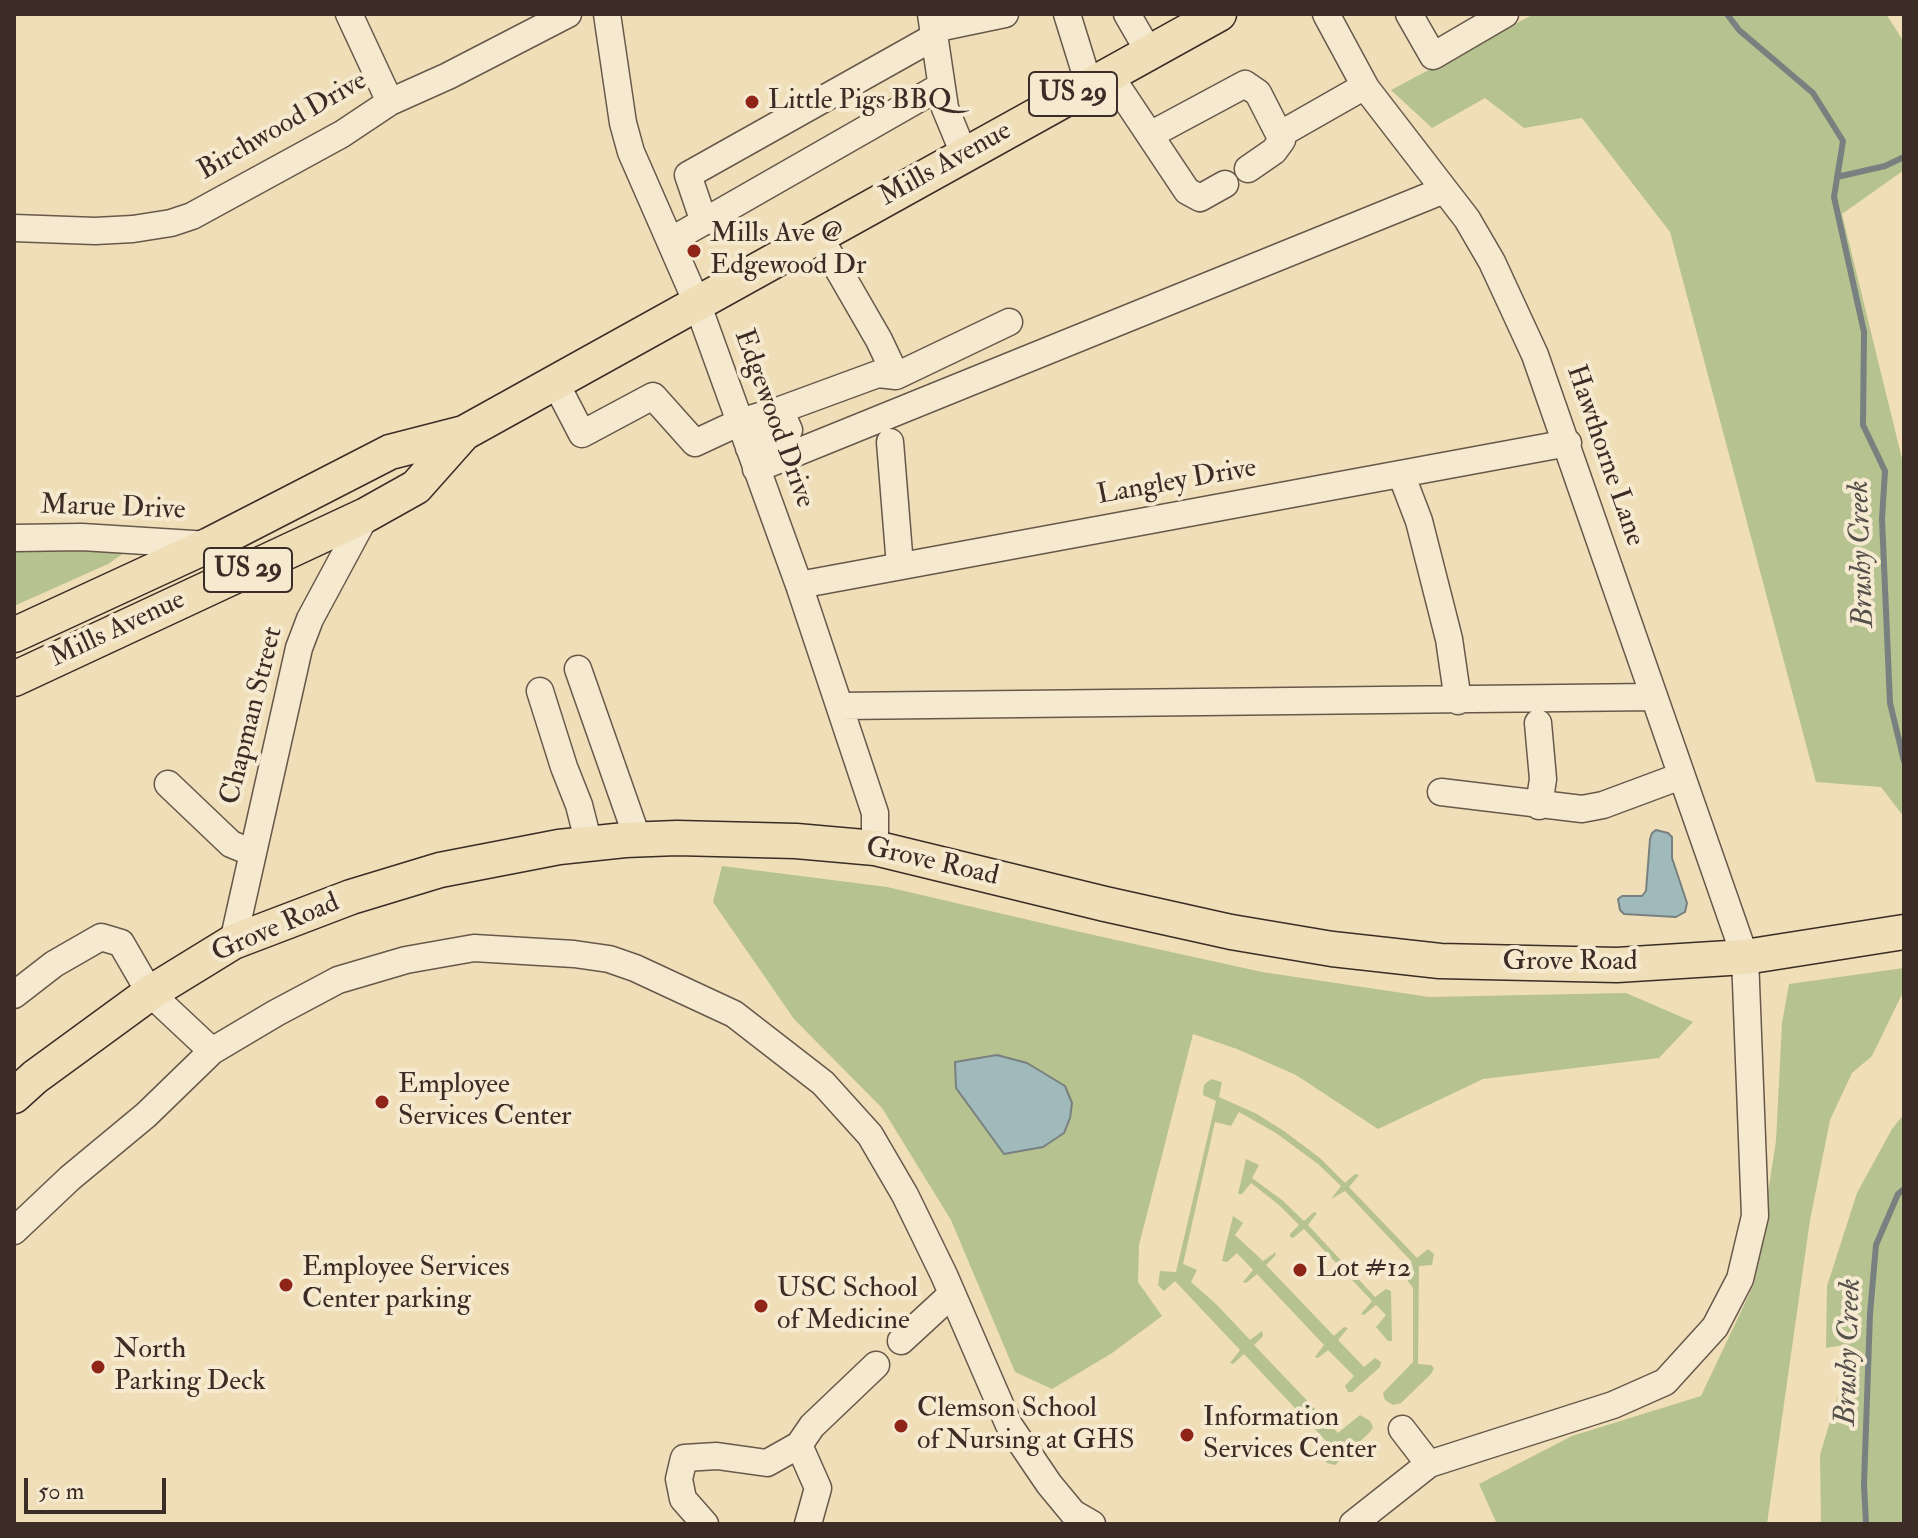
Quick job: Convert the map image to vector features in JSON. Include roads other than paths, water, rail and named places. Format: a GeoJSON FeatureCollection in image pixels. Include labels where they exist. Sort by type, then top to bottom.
{"type":"FeatureCollection","features":[{"type":"Feature","properties":{"kind":"main road","name":"Mills Avenue"},"geometry":{"type":"LineString","coordinates":[[14,635],[209,545],[390,452],[464,433],[1219,14]]}},
{"type":"Feature","properties":{"kind":"main road","name":"Mills Avenue"},"geometry":{"type":"LineString","coordinates":[[14,679],[366,515],[416,487],[464,433]]}},
{"type":"Feature","properties":{"kind":"main road","name":"Grove Road"},"geometry":{"type":"LineString","coordinates":[[14,1096],[35,1077],[150,993],[233,942],[351,897],[440,870],[589,844],[638,840],[796,841],[875,848],[1231,932],[1332,949],[1440,961],[1617,965],[1745,957],[1904,932]]}},
{"type":"Feature","properties":{"kind":"street"},"geometry":{"type":"LineString","coordinates":[[349,14],[390,102]]}},
{"type":"Feature","properties":{"kind":"street","name":"Birchwood Drive"},"geometry":{"type":"LineString","coordinates":[[14,228],[95,231],[133,229],[181,220],[342,134],[390,102],[568,14]]}},
{"type":"Feature","properties":{"kind":"street","name":"Edgewood Drive"},"geometry":{"type":"LineString","coordinates":[[607,14],[623,123],[631,152],[697,303],[799,585],[875,813],[875,848]]}},
{"type":"Feature","properties":{"kind":"street"},"geometry":{"type":"LineString","coordinates":[[704,222],[688,175],[933,27],[962,18],[1005,14]]}},
{"type":"Feature","properties":{"kind":"street"},"geometry":{"type":"LineString","coordinates":[[1067,14],[1099,80],[1150,135],[1187,191],[1200,198],[1225,184]]}},
{"type":"Feature","properties":{"kind":"street"},"geometry":{"type":"LineString","coordinates":[[1127,14],[1149,52]]}},
{"type":"Feature","properties":{"kind":"street","name":"Hawthorne Lane"},"geometry":{"type":"LineString","coordinates":[[1326,14],[1365,86],[1467,219],[1492,262],[1535,355],[1745,957],[1755,1216],[1740,1279],[1715,1327],[1665,1382],[1613,1405],[1429,1464]]}},
{"type":"Feature","properties":{"kind":"street"},"geometry":{"type":"LineString","coordinates":[[1409,14],[1433,56],[1505,14]]}},
{"type":"Feature","properties":{"kind":"street"},"geometry":{"type":"LineString","coordinates":[[933,27],[945,108],[964,154]]}},
{"type":"Feature","properties":{"kind":"street"},"geometry":{"type":"LineString","coordinates":[[1150,135],[1245,84],[1258,93],[1282,140],[1274,151],[1248,169]]}},
{"type":"Feature","properties":{"kind":"street"},"geometry":{"type":"LineString","coordinates":[[670,241],[941,86]]}},
{"type":"Feature","properties":{"kind":"street"},"geometry":{"type":"LineString","coordinates":[[1279,135],[1365,86]]}},
{"type":"Feature","properties":{"kind":"street"},"geometry":{"type":"LineString","coordinates":[[753,458],[1444,190]]}},
{"type":"Feature","properties":{"kind":"street"},"geometry":{"type":"LineString","coordinates":[[819,236],[879,340],[896,376]]}},
{"type":"Feature","properties":{"kind":"street"},"geometry":{"type":"LineString","coordinates":[[555,382],[582,434],[653,396],[695,443],[740,422],[878,374],[896,376],[1009,322]]}},
{"type":"Feature","properties":{"kind":"street"},"geometry":{"type":"LineString","coordinates":[[753,458],[789,430],[780,410]]}},
{"type":"Feature","properties":{"kind":"street"},"geometry":{"type":"LineString","coordinates":[[890,442],[900,566]]}},
{"type":"Feature","properties":{"kind":"street","name":"Langley Drive"},"geometry":{"type":"LineString","coordinates":[[799,585],[1568,443]]}},
{"type":"Feature","properties":{"kind":"street"},"geometry":{"type":"LineString","coordinates":[[1401,474],[1419,521],[1449,639],[1458,701]]}},
{"type":"Feature","properties":{"kind":"street","name":"Chapman Street"},"geometry":{"type":"LineString","coordinates":[[233,942],[299,648],[310,619],[366,515]]}},
{"type":"Feature","properties":{"kind":"street","name":"Marue Drive"},"geometry":{"type":"LineString","coordinates":[[14,538],[82,537],[209,545]]}},
{"type":"Feature","properties":{"kind":"street"},"geometry":{"type":"LineString","coordinates":[[578,669],[638,840]]}},
{"type":"Feature","properties":{"kind":"street"},"geometry":{"type":"LineString","coordinates":[[540,691],[589,844]]}},
{"type":"Feature","properties":{"kind":"street"},"geometry":{"type":"LineString","coordinates":[[840,706],[1653,697]]}},
{"type":"Feature","properties":{"kind":"street"},"geometry":{"type":"LineString","coordinates":[[1538,723],[1543,779],[1539,806]]}},
{"type":"Feature","properties":{"kind":"street"},"geometry":{"type":"LineString","coordinates":[[1441,792],[1567,809],[1603,805],[1681,776]]}},
{"type":"Feature","properties":{"kind":"street"},"geometry":{"type":"LineString","coordinates":[[168,784],[231,844],[253,853]]}},
{"type":"Feature","properties":{"kind":"street"},"geometry":{"type":"LineString","coordinates":[[14,995],[54,964],[101,937],[121,943],[150,993],[212,1051]]}},
{"type":"Feature","properties":{"kind":"street"},"geometry":{"type":"LineString","coordinates":[[14,1231],[70,1178],[146,1115],[212,1051],[338,980],[406,960],[474,948],[609,959],[734,1014],[823,1083],[870,1135],[905,1195],[1009,1425],[1073,1513],[1092,1524]]}},
{"type":"Feature","properties":{"kind":"street"},"geometry":{"type":"LineString","coordinates":[[901,1341],[952,1294]]}},
{"type":"Feature","properties":{"kind":"street"},"geometry":{"type":"LineString","coordinates":[[705,1524],[683,1499],[679,1479],[684,1458],[717,1456],[767,1463],[799,1445],[812,1426],[876,1365]]}},
{"type":"Feature","properties":{"kind":"street"},"geometry":{"type":"LineString","coordinates":[[1353,1524],[1429,1464],[1402,1429]]}},
{"type":"Feature","properties":{"kind":"street"},"geometry":{"type":"LineString","coordinates":[[799,1445],[818,1488],[808,1524]]}},
{"type":"Feature","properties":{"kind":"water"},"geometry":{"type":"Polygon","coordinates":[[[1656,830],[1672,837],[1672,858],[1687,903],[1685,912],[1676,917],[1624,914],[1618,899],[1622,896],[1642,896],[1646,891],[1650,839],[1656,830]]]}},
{"type":"Feature","properties":{"kind":"water"},"geometry":{"type":"Polygon","coordinates":[[[997,1055],[1027,1063],[1065,1086],[1072,1103],[1070,1118],[1064,1133],[1043,1147],[1004,1154],[956,1088],[955,1062],[997,1055]]]}},
{"type":"Feature","properties":{"kind":"waterway","name":"Brushy Creek"},"geometry":{"type":"LineString","coordinates":[[1727,14],[1739,30],[1813,93],[1843,141],[1834,197],[1864,332],[1863,425],[1885,471],[1882,519],[1890,703],[1904,761]]}},
{"type":"Feature","properties":{"kind":"waterway"},"geometry":{"type":"LineString","coordinates":[[1837,177],[1885,166],[1904,157]]}},
{"type":"Feature","properties":{"kind":"waterway","name":"Brushy Creek"},"geometry":{"type":"LineString","coordinates":[[1866,1524],[1864,1484],[1870,1314],[1876,1245],[1898,1194],[1904,1189]]}},
{"type":"Feature","properties":{"kind":"place","name":"Little Pigs BBQ"},"geometry":{"type":"Point","coordinates":[752,102]}},
{"type":"Feature","properties":{"kind":"place","name":"Mills Ave @ Edgewood Dr"},"geometry":{"type":"Point","coordinates":[694,251]}},
{"type":"Feature","properties":{"kind":"place","name":"Employee Services Center"},"geometry":{"type":"Point","coordinates":[382,1102]}},
{"type":"Feature","properties":{"kind":"place","name":"Lot #12"},"geometry":{"type":"Point","coordinates":[1300,1270]}},
{"type":"Feature","properties":{"kind":"place","name":"Employee Services Center parking"},"geometry":{"type":"Point","coordinates":[286,1285]}},
{"type":"Feature","properties":{"kind":"place","name":"USC School of Medicine"},"geometry":{"type":"Point","coordinates":[761,1306]}},
{"type":"Feature","properties":{"kind":"place","name":"North Parking Deck"},"geometry":{"type":"Point","coordinates":[98,1367]}},
{"type":"Feature","properties":{"kind":"place","name":"Clemson School of Nursing at GHS"},"geometry":{"type":"Point","coordinates":[901,1426]}},
{"type":"Feature","properties":{"kind":"place","name":"Information Services Center"},"geometry":{"type":"Point","coordinates":[1187,1435]}}]}
